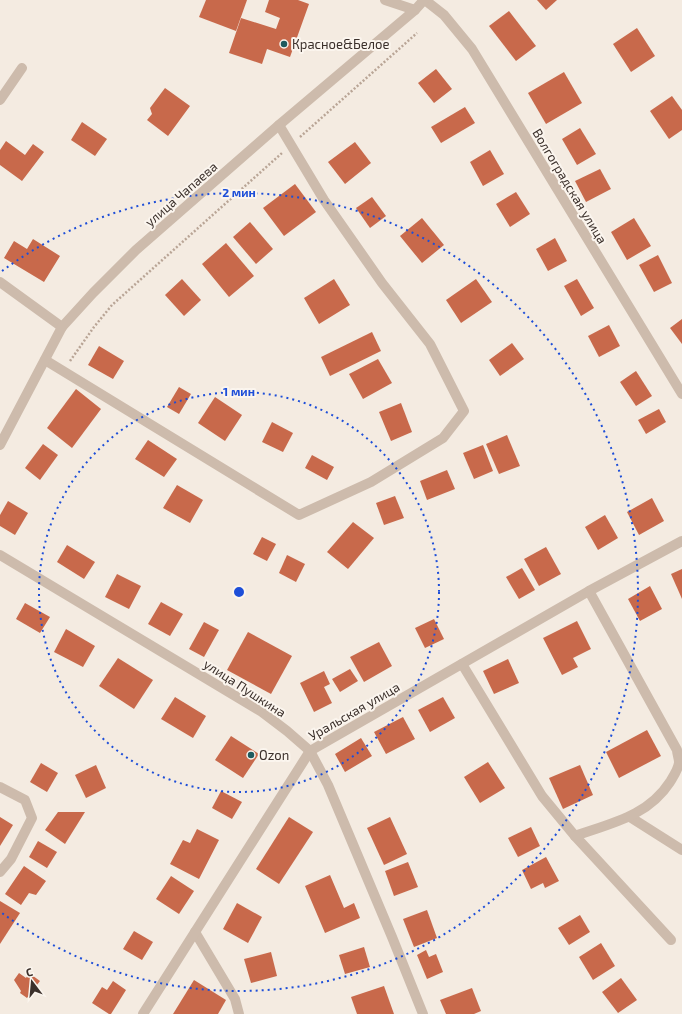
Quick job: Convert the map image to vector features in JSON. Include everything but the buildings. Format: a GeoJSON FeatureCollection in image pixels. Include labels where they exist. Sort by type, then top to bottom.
{"type":"FeatureCollection","features":[{"type":"Feature","properties":{"kind":"street"},"geometry":{"type":"LineString","coordinates":[[385,0],[415,10]]}},
{"type":"Feature","properties":{"kind":"street","name":"улица Чапаева"},"geometry":{"type":"LineString","coordinates":[[0,445],[62,327],[92,293],[136,250],[425,0]]}},
{"type":"Feature","properties":{"kind":"street","name":"Волгоградская улица"},"geometry":{"type":"LineString","coordinates":[[425,0],[444,14],[472,49],[682,394]]}},
{"type":"Feature","properties":{"kind":"street"},"geometry":{"type":"LineString","coordinates":[[0,100],[22,68]]}},
{"type":"Feature","properties":{"kind":"street"},"geometry":{"type":"LineString","coordinates":[[45,360],[299,515],[371,482],[443,438],[464,411],[430,344],[382,283],[324,200],[292,144],[279,125]]}},
{"type":"Feature","properties":{"kind":"street"},"geometry":{"type":"LineString","coordinates":[[0,282],[62,327]]}},
{"type":"Feature","properties":{"kind":"street","name":"Уральская улица"},"geometry":{"type":"LineString","coordinates":[[143,1014],[310,751],[589,591],[682,541]]}},
{"type":"Feature","properties":{"kind":"street","name":"улица Пушкина"},"geometry":{"type":"LineString","coordinates":[[0,555],[262,712],[310,751],[328,785],[423,1014]]}},
{"type":"Feature","properties":{"kind":"street"},"geometry":{"type":"LineString","coordinates":[[575,836],[630,817],[648,806],[663,793],[679,763],[677,750],[589,591]]}},
{"type":"Feature","properties":{"kind":"street"},"geometry":{"type":"LineString","coordinates":[[462,664],[542,796],[575,836],[671,940]]}},
{"type":"Feature","properties":{"kind":"street"},"geometry":{"type":"LineString","coordinates":[[0,787],[25,800],[32,818],[11,859],[0,872]]}},
{"type":"Feature","properties":{"kind":"street"},"geometry":{"type":"LineString","coordinates":[[630,817],[682,850]]}},
{"type":"Feature","properties":{"kind":"street"},"geometry":{"type":"LineString","coordinates":[[195,932],[235,999],[239,1014]]}},
{"type":"Feature","properties":{"kind":"path"},"geometry":{"type":"LineString","coordinates":[[63,371],[112,305],[416,33]]}},
{"type":"Feature","properties":{"kind":"place","name":"Красное&Белое"},"geometry":{"type":"Point","coordinates":[284,44]}},
{"type":"Feature","properties":{"kind":"place","name":"Ozon"},"geometry":{"type":"Point","coordinates":[251,755]}}]}
